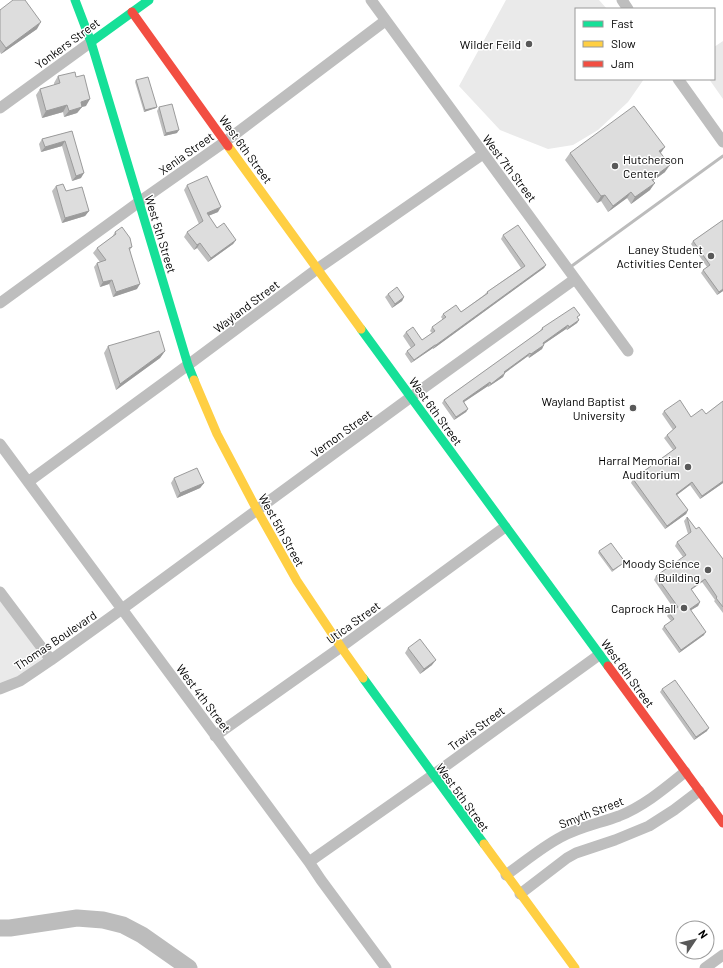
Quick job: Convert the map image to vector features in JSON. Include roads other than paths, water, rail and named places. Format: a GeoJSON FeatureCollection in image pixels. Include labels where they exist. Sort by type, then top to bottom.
{"type":"FeatureCollection","features":[{"type":"Feature","properties":{"kind":"main road","name":"West 5th Street"},"geometry":{"type":"LineString","coordinates":[[75,0],[91,42],[188,365],[218,434],[257,510],[297,581],[341,647],[575,968]]}},
{"type":"Feature","properties":{"kind":"main road","name":"Yonkers Street"},"geometry":{"type":"LineString","coordinates":[[91,42],[149,0]]}},
{"type":"Feature","properties":{"kind":"main road","name":"West 6th Street"},"geometry":{"type":"LineString","coordinates":[[132,12],[505,527],[723,823]]}},
{"type":"Feature","properties":{"kind":"street","name":"West 7th Street"},"geometry":{"type":"LineString","coordinates":[[370,0],[628,351]]}},
{"type":"Feature","properties":{"kind":"street","name":"Xenia Street"},"geometry":{"type":"LineString","coordinates":[[0,303],[226,141],[385,21]]}},
{"type":"Feature","properties":{"kind":"street","name":"Yonkers Street"},"geometry":{"type":"LineString","coordinates":[[0,108],[91,42]]}},
{"type":"Feature","properties":{"kind":"street"},"geometry":{"type":"LineString","coordinates":[[679,80],[723,142]]}},
{"type":"Feature","properties":{"kind":"street","name":"Wayland Street"},"geometry":{"type":"LineString","coordinates":[[28,482],[317,269],[483,154]]}},
{"type":"Feature","properties":{"kind":"street","name":"Vernon Street"},"geometry":{"type":"LineString","coordinates":[[122,609],[411,397],[576,279]]}},
{"type":"Feature","properties":{"kind":"street","name":"West 4th Street"},"geometry":{"type":"LineString","coordinates":[[0,444],[386,968]]}},
{"type":"Feature","properties":{"kind":"street","name":"Utica Street"},"geometry":{"type":"LineString","coordinates":[[215,736],[341,647],[505,527]]}},
{"type":"Feature","properties":{"kind":"street"},"geometry":{"type":"LineString","coordinates":[[0,592],[51,660]]}},
{"type":"Feature","properties":{"kind":"street","name":"Thomas Boulevard"},"geometry":{"type":"LineString","coordinates":[[0,689],[20,681],[122,609]]}},
{"type":"Feature","properties":{"kind":"street","name":"Travis Street"},"geometry":{"type":"LineString","coordinates":[[309,862],[433,775],[599,655]]}},
{"type":"Feature","properties":{"kind":"street","name":"Smyth Street"},"geometry":{"type":"LineString","coordinates":[[506,875],[560,837],[572,831],[619,816],[647,802],[685,772]]}},
{"type":"Feature","properties":{"kind":"street"},"geometry":{"type":"LineString","coordinates":[[520,894],[571,855],[615,840],[649,826],[674,810],[699,791]]}},
{"type":"Feature","properties":{"kind":"street"},"geometry":{"type":"LineString","coordinates":[[705,968],[723,955]]}},
{"type":"Feature","properties":{"kind":"waterway"},"geometry":{"type":"LineString","coordinates":[[569,268],[723,156]]}},
{"type":"Feature","properties":{"kind":"waterway"},"geometry":{"type":"LineString","coordinates":[[0,928],[10,928],[77,918],[103,920],[123,925],[142,935],[189,968]]}},
{"type":"Feature","properties":{"kind":"place","name":"Wilder Feild"},"geometry":{"type":"Point","coordinates":[529,44]}},
{"type":"Feature","properties":{"kind":"place","name":"Hutcherson Center"},"geometry":{"type":"Point","coordinates":[615,166]}},
{"type":"Feature","properties":{"kind":"place","name":"Laney Student Activities Center"},"geometry":{"type":"Point","coordinates":[711,256]}},
{"type":"Feature","properties":{"kind":"place","name":"Wayland Baptist University"},"geometry":{"type":"Point","coordinates":[633,408]}},
{"type":"Feature","properties":{"kind":"place","name":"Harral Memorial Auditorium"},"geometry":{"type":"Point","coordinates":[688,467]}},
{"type":"Feature","properties":{"kind":"place","name":"Moody Science Building"},"geometry":{"type":"Point","coordinates":[708,570]}},
{"type":"Feature","properties":{"kind":"place","name":"Caprock Hall"},"geometry":{"type":"Point","coordinates":[684,608]}}]}
